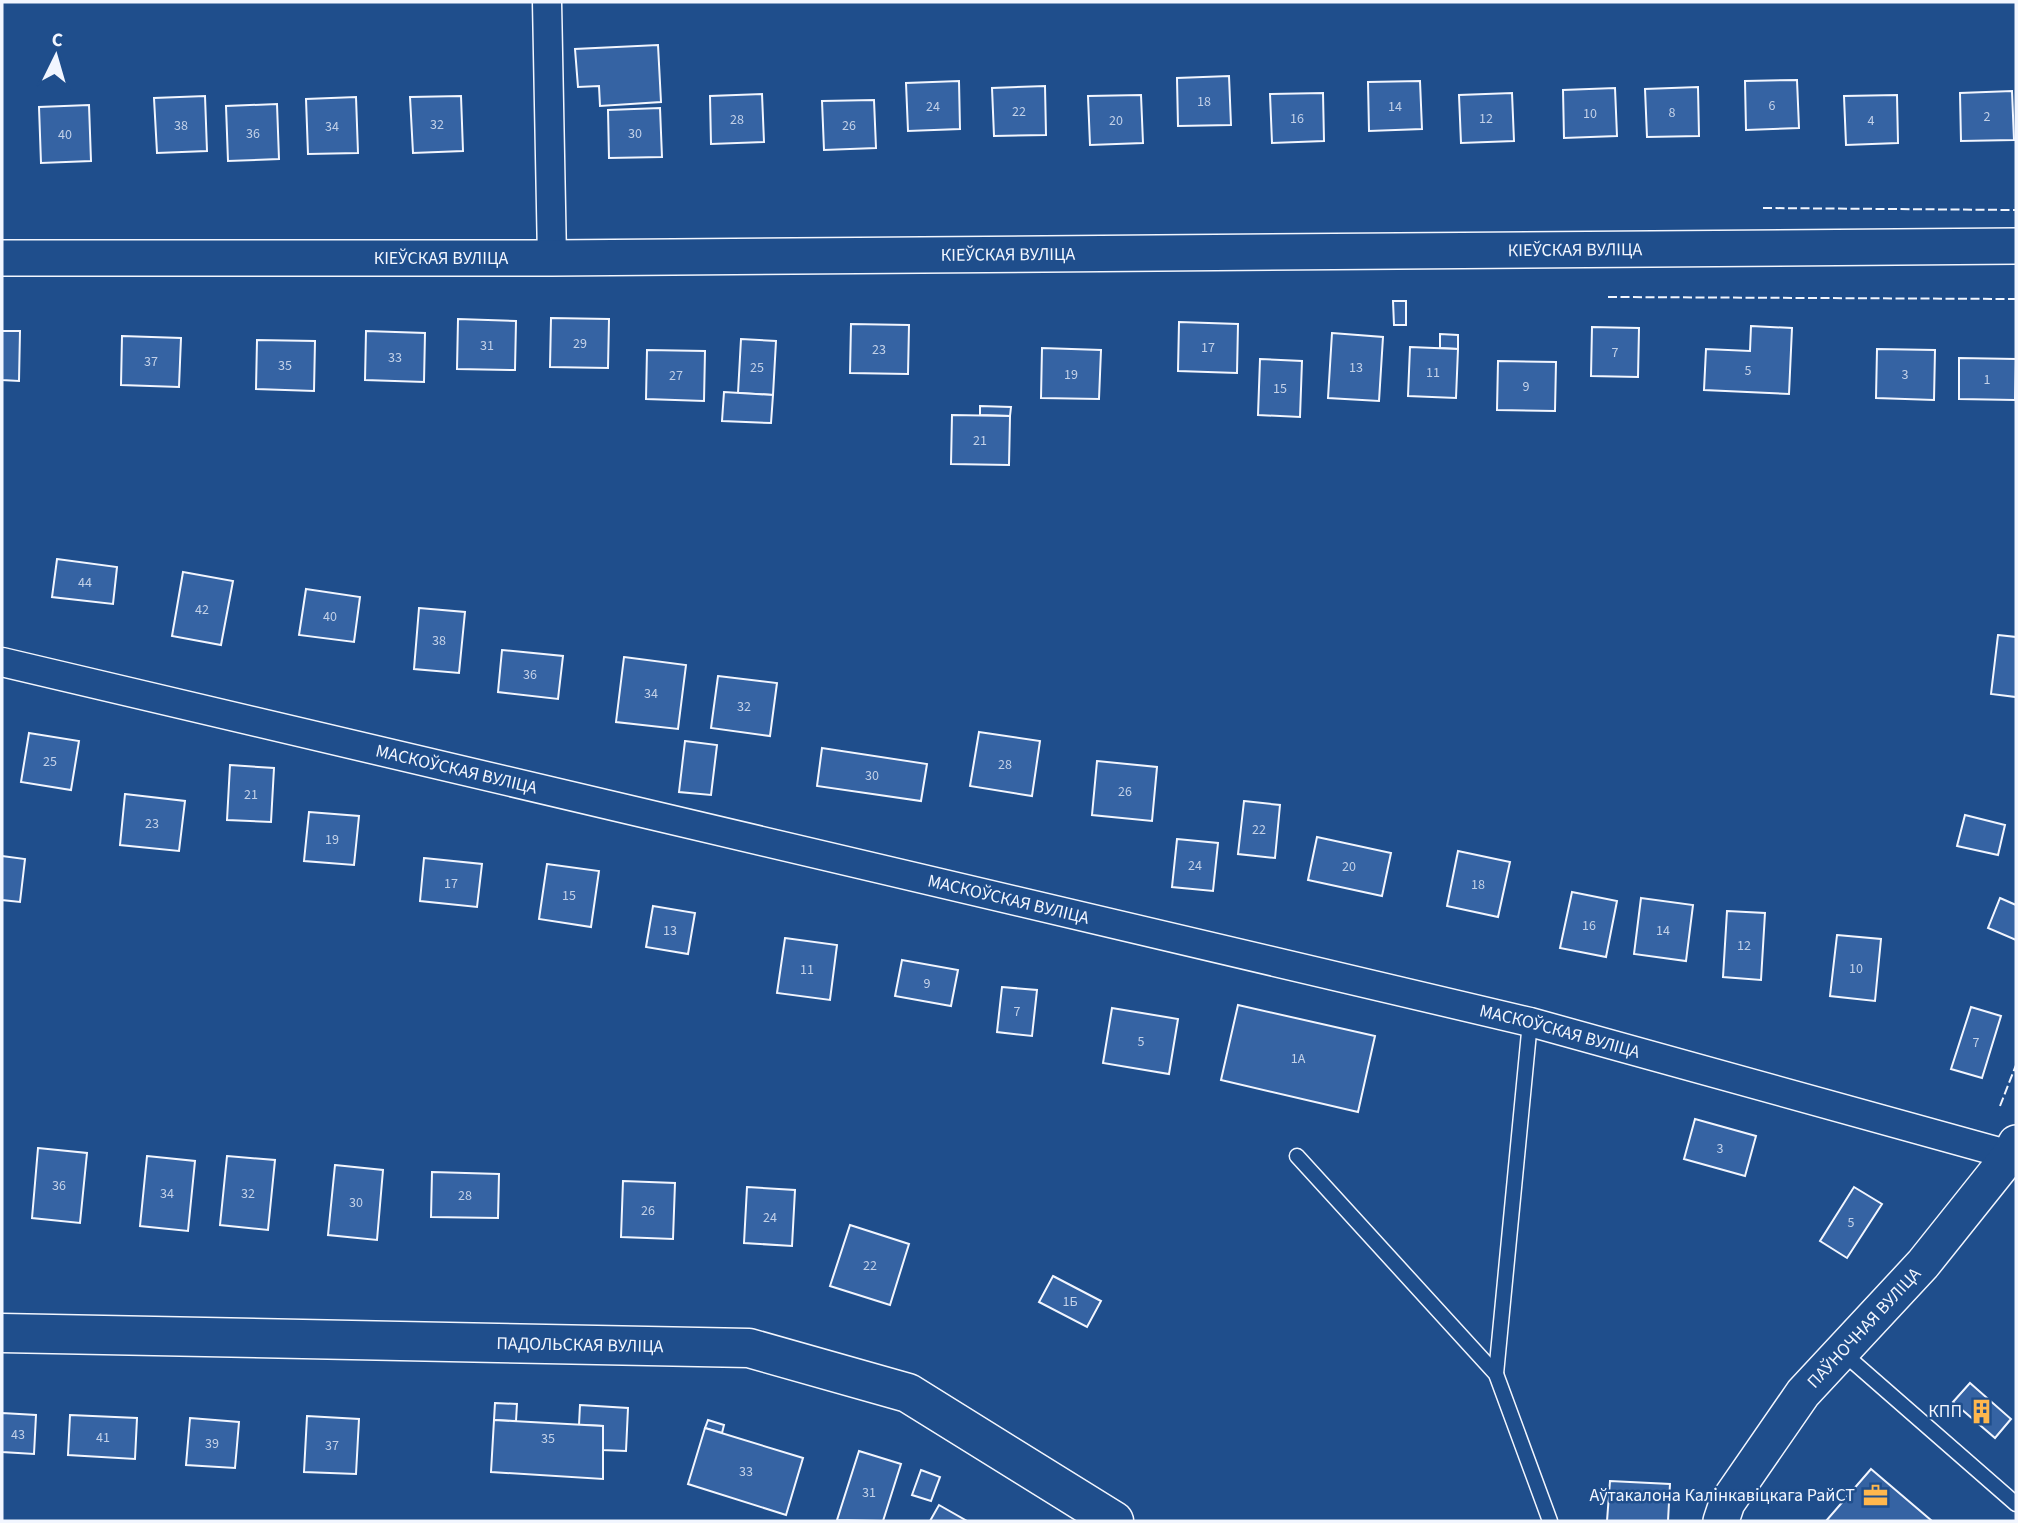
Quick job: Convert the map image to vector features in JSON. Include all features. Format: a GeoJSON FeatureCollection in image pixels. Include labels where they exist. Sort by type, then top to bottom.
{"type":"FeatureCollection","features":[{"type":"Feature","properties":{"kind":"main road","name":"ПАДОЛЬСКАЯ ВУЛІЦА"},"geometry":{"type":"LineString","coordinates":[[2,1333],[750,1348],[908,1393],[1114,1521]]}},
{"type":"Feature","properties":{"kind":"street"},"geometry":{"type":"LineString","coordinates":[[547,2],[552,258]]}},
{"type":"Feature","properties":{"kind":"street","name":"КІЕЎСКАЯ ВУЛІЦА"},"geometry":{"type":"LineString","coordinates":[[2,258],[552,258],[2016,246]]}},
{"type":"Feature","properties":{"kind":"street","name":"МАСКОЎСКАЯ ВУЛІЦА"},"geometry":{"type":"LineString","coordinates":[[2,663],[1530,1022],[2013,1149]]}},
{"type":"Feature","properties":{"kind":"street","name":"ПАЎНОЧНАЯ ВУЛІЦА"},"geometry":{"type":"LineString","coordinates":[[1721,1521],[1727,1503],[1803,1393],[1923,1264],[2013,1149]]}},
{"type":"Feature","properties":{"kind":"lane"},"geometry":{"type":"LineString","coordinates":[[1496,1374],[1530,1022]]}},
{"type":"Feature","properties":{"kind":"lane"},"geometry":{"type":"LineString","coordinates":[[1297,1156],[1496,1374],[1550,1521]]}},
{"type":"Feature","properties":{"kind":"lane"},"geometry":{"type":"LineString","coordinates":[[1842,1352],[2016,1504]]}},
{"type":"Feature","properties":{"kind":"building"},"geometry":{"type":"Polygon","coordinates":[[[658,45],[661,102],[600,106],[599,86],[578,87],[575,49],[658,45]]]}},
{"type":"Feature","properties":{"kind":"building"},"geometry":{"type":"Polygon","coordinates":[[[1229,76],[1231,125],[1178,126],[1177,78],[1229,76]]]}},
{"type":"Feature","properties":{"kind":"building"},"geometry":{"type":"Polygon","coordinates":[[[1797,80],[1799,128],[1746,130],[1745,81],[1797,80]]]}},
{"type":"Feature","properties":{"kind":"building"},"geometry":{"type":"Polygon","coordinates":[[[959,81],[960,129],[908,131],[906,83],[959,81]]]}},
{"type":"Feature","properties":{"kind":"building"},"geometry":{"type":"Polygon","coordinates":[[[1420,81],[1422,129],[1369,131],[1368,82],[1420,81]]]}},
{"type":"Feature","properties":{"kind":"building"},"geometry":{"type":"Polygon","coordinates":[[[1045,86],[1046,135],[994,136],[992,88],[1045,86]]]}},
{"type":"Feature","properties":{"kind":"building"},"geometry":{"type":"Polygon","coordinates":[[[1698,87],[1699,136],[1647,137],[1645,89],[1698,87]]]}},
{"type":"Feature","properties":{"kind":"building"},"geometry":{"type":"Polygon","coordinates":[[[1615,88],[1617,136],[1564,138],[1563,90],[1615,88]]]}},
{"type":"Feature","properties":{"kind":"building"},"geometry":{"type":"Polygon","coordinates":[[[2012,91],[2014,140],[1961,141],[1960,93],[2012,91]]]}},
{"type":"Feature","properties":{"kind":"building"},"geometry":{"type":"Polygon","coordinates":[[[1323,93],[1324,141],[1272,143],[1270,94],[1323,93]]]}},
{"type":"Feature","properties":{"kind":"building"},"geometry":{"type":"Polygon","coordinates":[[[1512,93],[1514,141],[1461,143],[1459,95],[1512,93]]]}},
{"type":"Feature","properties":{"kind":"building"},"geometry":{"type":"Polygon","coordinates":[[[762,94],[764,142],[711,144],[710,96],[762,94]]]}},
{"type":"Feature","properties":{"kind":"building"},"geometry":{"type":"Polygon","coordinates":[[[1141,95],[1143,143],[1090,145],[1088,96],[1141,95]]]}},
{"type":"Feature","properties":{"kind":"building"},"geometry":{"type":"Polygon","coordinates":[[[1897,95],[1898,143],[1846,145],[1844,96],[1897,95]]]}},
{"type":"Feature","properties":{"kind":"building"},"geometry":{"type":"Polygon","coordinates":[[[205,96],[207,151],[157,153],[154,98],[205,96]]]}},
{"type":"Feature","properties":{"kind":"building"},"geometry":{"type":"Polygon","coordinates":[[[461,96],[463,151],[413,153],[410,97],[461,96]]]}},
{"type":"Feature","properties":{"kind":"building"},"geometry":{"type":"Polygon","coordinates":[[[356,97],[358,153],[308,154],[306,99],[356,97]]]}},
{"type":"Feature","properties":{"kind":"building"},"geometry":{"type":"Polygon","coordinates":[[[874,100],[876,148],[824,150],[822,101],[874,100]]]}},
{"type":"Feature","properties":{"kind":"building"},"geometry":{"type":"Polygon","coordinates":[[[277,104],[279,159],[228,161],[226,106],[277,104]]]}},
{"type":"Feature","properties":{"kind":"building"},"geometry":{"type":"Polygon","coordinates":[[[89,105],[91,161],[41,163],[39,107],[89,105]]]}},
{"type":"Feature","properties":{"kind":"building"},"geometry":{"type":"Polygon","coordinates":[[[660,108],[662,157],[609,158],[608,110],[660,108]]]}},
{"type":"Feature","properties":{"kind":"building"},"geometry":{"type":"Polygon","coordinates":[[[1393,301],[1406,301],[1406,325],[1394,325],[1393,301]]]}},
{"type":"Feature","properties":{"kind":"building"},"geometry":{"type":"Polygon","coordinates":[[[551,318],[609,319],[608,368],[550,367],[551,318]]]}},
{"type":"Feature","properties":{"kind":"building"},"geometry":{"type":"Polygon","coordinates":[[[458,319],[516,321],[515,370],[457,369],[458,319]]]}},
{"type":"Feature","properties":{"kind":"building"},"geometry":{"type":"Polygon","coordinates":[[[1179,322],[1238,324],[1237,373],[1178,371],[1179,322]]]}},
{"type":"Feature","properties":{"kind":"building"},"geometry":{"type":"Polygon","coordinates":[[[851,324],[909,325],[908,374],[850,373],[851,324]]]}},
{"type":"Feature","properties":{"kind":"building"},"geometry":{"type":"Polygon","coordinates":[[[1751,326],[1792,328],[1789,394],[1704,390],[1706,349],[1750,351],[1751,326]]]}},
{"type":"Feature","properties":{"kind":"building"},"geometry":{"type":"Polygon","coordinates":[[[1592,327],[1639,328],[1638,377],[1591,376],[1592,327]]]}},
{"type":"Feature","properties":{"kind":"building"},"geometry":{"type":"Polygon","coordinates":[[[2,331],[20,331],[19,381],[2,380],[2,331]]]}},
{"type":"Feature","properties":{"kind":"building"},"geometry":{"type":"Polygon","coordinates":[[[366,331],[425,333],[424,382],[365,380],[366,331]]]}},
{"type":"Feature","properties":{"kind":"building"},"geometry":{"type":"Polygon","coordinates":[[[1332,333],[1383,337],[1379,401],[1328,398],[1332,333]]]}},
{"type":"Feature","properties":{"kind":"building"},"geometry":{"type":"Polygon","coordinates":[[[1440,334],[1458,335],[1458,349],[1440,348],[1440,334]]]}},
{"type":"Feature","properties":{"kind":"building"},"geometry":{"type":"Polygon","coordinates":[[[122,336],[181,338],[179,387],[121,385],[122,336]]]}},
{"type":"Feature","properties":{"kind":"building"},"geometry":{"type":"Polygon","coordinates":[[[741,339],[776,341],[773,395],[738,393],[741,339]]]}},
{"type":"Feature","properties":{"kind":"building"},"geometry":{"type":"Polygon","coordinates":[[[257,340],[315,341],[314,391],[256,389],[257,340]]]}},
{"type":"Feature","properties":{"kind":"building"},"geometry":{"type":"Polygon","coordinates":[[[1410,347],[1458,349],[1456,398],[1408,396],[1410,347]]]}},
{"type":"Feature","properties":{"kind":"building"},"geometry":{"type":"Polygon","coordinates":[[[1042,348],[1101,350],[1099,399],[1041,398],[1042,348]]]}},
{"type":"Feature","properties":{"kind":"building"},"geometry":{"type":"Polygon","coordinates":[[[1877,349],[1935,350],[1934,400],[1876,398],[1877,349]]]}},
{"type":"Feature","properties":{"kind":"building"},"geometry":{"type":"Polygon","coordinates":[[[647,350],[705,351],[704,401],[646,399],[647,350]]]}},
{"type":"Feature","properties":{"kind":"building"},"geometry":{"type":"Polygon","coordinates":[[[1959,358],[2016,359],[2015,400],[1959,399],[1959,358]]]}},
{"type":"Feature","properties":{"kind":"building"},"geometry":{"type":"Polygon","coordinates":[[[1260,359],[1302,361],[1300,417],[1258,415],[1260,359]]]}},
{"type":"Feature","properties":{"kind":"building"},"geometry":{"type":"Polygon","coordinates":[[[1498,361],[1556,362],[1555,411],[1497,410],[1498,361]]]}},
{"type":"Feature","properties":{"kind":"building"},"geometry":{"type":"Polygon","coordinates":[[[724,392],[773,395],[771,423],[722,421],[724,392]]]}},
{"type":"Feature","properties":{"kind":"building"},"geometry":{"type":"Polygon","coordinates":[[[980,406],[1011,407],[1010,416],[980,415],[980,406]]]}},
{"type":"Feature","properties":{"kind":"building"},"geometry":{"type":"Polygon","coordinates":[[[952,415],[1010,416],[1009,465],[951,464],[952,415]]]}},
{"type":"Feature","properties":{"kind":"building"},"geometry":{"type":"Polygon","coordinates":[[[57,559],[117,567],[113,604],[52,597],[57,559]]]}},
{"type":"Feature","properties":{"kind":"building"},"geometry":{"type":"Polygon","coordinates":[[[183,572],[233,581],[221,645],[172,636],[183,572]]]}},
{"type":"Feature","properties":{"kind":"building"},"geometry":{"type":"Polygon","coordinates":[[[306,589],[360,597],[354,642],[299,635],[306,589]]]}},
{"type":"Feature","properties":{"kind":"building"},"geometry":{"type":"Polygon","coordinates":[[[419,608],[465,612],[459,673],[414,669],[419,608]]]}},
{"type":"Feature","properties":{"kind":"building"},"geometry":{"type":"Polygon","coordinates":[[[1998,635],[2016,637],[2016,697],[1991,694],[1998,635]]]}},
{"type":"Feature","properties":{"kind":"building"},"geometry":{"type":"Polygon","coordinates":[[[502,650],[563,656],[558,699],[498,692],[502,650]]]}},
{"type":"Feature","properties":{"kind":"building"},"geometry":{"type":"Polygon","coordinates":[[[624,657],[686,665],[678,729],[616,722],[624,657]]]}},
{"type":"Feature","properties":{"kind":"building"},"geometry":{"type":"Polygon","coordinates":[[[718,676],[777,683],[770,736],[711,728],[718,676]]]}},
{"type":"Feature","properties":{"kind":"building"},"geometry":{"type":"Polygon","coordinates":[[[979,732],[1040,741],[1032,796],[970,786],[979,732]]]}},
{"type":"Feature","properties":{"kind":"building"},"geometry":{"type":"Polygon","coordinates":[[[29,733],[79,741],[71,790],[21,782],[29,733]]]}},
{"type":"Feature","properties":{"kind":"building"},"geometry":{"type":"Polygon","coordinates":[[[685,741],[717,745],[711,795],[679,792],[685,741]]]}},
{"type":"Feature","properties":{"kind":"building"},"geometry":{"type":"Polygon","coordinates":[[[822,748],[927,764],[921,801],[817,786],[822,748]]]}},
{"type":"Feature","properties":{"kind":"building"},"geometry":{"type":"Polygon","coordinates":[[[1097,761],[1157,767],[1152,821],[1092,815],[1097,761]]]}},
{"type":"Feature","properties":{"kind":"building"},"geometry":{"type":"Polygon","coordinates":[[[230,765],[274,768],[271,822],[227,820],[230,765]]]}},
{"type":"Feature","properties":{"kind":"building"},"geometry":{"type":"Polygon","coordinates":[[[125,794],[185,801],[179,851],[120,845],[125,794]]]}},
{"type":"Feature","properties":{"kind":"building"},"geometry":{"type":"Polygon","coordinates":[[[1244,801],[1280,805],[1275,858],[1238,854],[1244,801]]]}},
{"type":"Feature","properties":{"kind":"building"},"geometry":{"type":"Polygon","coordinates":[[[309,812],[359,816],[354,865],[304,861],[309,812]]]}},
{"type":"Feature","properties":{"kind":"building"},"geometry":{"type":"Polygon","coordinates":[[[1965,815],[2005,825],[1998,855],[1957,846],[1965,815]]]}},
{"type":"Feature","properties":{"kind":"building"},"geometry":{"type":"Polygon","coordinates":[[[1317,837],[1391,853],[1382,896],[1308,880],[1317,837]]]}},
{"type":"Feature","properties":{"kind":"building"},"geometry":{"type":"Polygon","coordinates":[[[1177,839],[1218,843],[1213,891],[1172,887],[1177,839]]]}},
{"type":"Feature","properties":{"kind":"building"},"geometry":{"type":"Polygon","coordinates":[[[1458,851],[1510,862],[1498,917],[1447,906],[1458,851]]]}},
{"type":"Feature","properties":{"kind":"building"},"geometry":{"type":"Polygon","coordinates":[[[2,856],[25,859],[20,902],[2,900],[2,856]]]}},
{"type":"Feature","properties":{"kind":"building"},"geometry":{"type":"Polygon","coordinates":[[[424,858],[482,864],[477,907],[420,901],[424,858]]]}},
{"type":"Feature","properties":{"kind":"building"},"geometry":{"type":"Polygon","coordinates":[[[547,864],[599,871],[591,927],[539,919],[547,864]]]}},
{"type":"Feature","properties":{"kind":"building"},"geometry":{"type":"Polygon","coordinates":[[[1572,892],[1617,901],[1606,957],[1560,948],[1572,892]]]}},
{"type":"Feature","properties":{"kind":"building"},"geometry":{"type":"Polygon","coordinates":[[[1641,898],[1693,905],[1686,961],[1634,954],[1641,898]]]}},
{"type":"Feature","properties":{"kind":"building"},"geometry":{"type":"Polygon","coordinates":[[[2000,898],[2016,905],[2016,940],[1988,928],[2000,898]]]}},
{"type":"Feature","properties":{"kind":"building"},"geometry":{"type":"Polygon","coordinates":[[[653,906],[695,913],[688,954],[646,947],[653,906]]]}},
{"type":"Feature","properties":{"kind":"building"},"geometry":{"type":"Polygon","coordinates":[[[1727,911],[1765,913],[1761,980],[1723,977],[1727,911]]]}},
{"type":"Feature","properties":{"kind":"building"},"geometry":{"type":"Polygon","coordinates":[[[1837,935],[1881,939],[1875,1001],[1830,996],[1837,935]]]}},
{"type":"Feature","properties":{"kind":"building"},"geometry":{"type":"Polygon","coordinates":[[[785,938],[837,945],[830,1000],[777,993],[785,938]]]}},
{"type":"Feature","properties":{"kind":"building"},"geometry":{"type":"Polygon","coordinates":[[[902,960],[958,970],[951,1006],[895,996],[902,960]]]}},
{"type":"Feature","properties":{"kind":"building"},"geometry":{"type":"Polygon","coordinates":[[[1002,987],[1037,990],[1032,1036],[997,1032],[1002,987]]]}},
{"type":"Feature","properties":{"kind":"building"},"geometry":{"type":"Polygon","coordinates":[[[1238,1005],[1375,1036],[1358,1112],[1221,1080],[1238,1005]]]}},
{"type":"Feature","properties":{"kind":"building"},"geometry":{"type":"Polygon","coordinates":[[[1971,1007],[2001,1016],[1982,1078],[1951,1069],[1971,1007]]]}},
{"type":"Feature","properties":{"kind":"building"},"geometry":{"type":"Polygon","coordinates":[[[1112,1008],[1178,1019],[1169,1074],[1103,1063],[1112,1008]]]}},
{"type":"Feature","properties":{"kind":"building"},"geometry":{"type":"Polygon","coordinates":[[[1695,1119],[1756,1136],[1745,1176],[1684,1159],[1695,1119]]]}},
{"type":"Feature","properties":{"kind":"building"},"geometry":{"type":"Polygon","coordinates":[[[38,1148],[87,1153],[80,1223],[32,1218],[38,1148]]]}},
{"type":"Feature","properties":{"kind":"building"},"geometry":{"type":"Polygon","coordinates":[[[147,1156],[195,1161],[188,1231],[140,1226],[147,1156]]]}},
{"type":"Feature","properties":{"kind":"building"},"geometry":{"type":"Polygon","coordinates":[[[227,1156],[275,1160],[268,1230],[220,1225],[227,1156]]]}},
{"type":"Feature","properties":{"kind":"building"},"geometry":{"type":"Polygon","coordinates":[[[335,1165],[383,1170],[377,1240],[328,1235],[335,1165]]]}},
{"type":"Feature","properties":{"kind":"building"},"geometry":{"type":"Polygon","coordinates":[[[432,1172],[499,1174],[498,1218],[431,1217],[432,1172]]]}},
{"type":"Feature","properties":{"kind":"building"},"geometry":{"type":"Polygon","coordinates":[[[623,1181],[675,1183],[673,1239],[621,1237],[623,1181]]]}},
{"type":"Feature","properties":{"kind":"building"},"geometry":{"type":"Polygon","coordinates":[[[747,1187],[795,1190],[792,1246],[744,1243],[747,1187]]]}},
{"type":"Feature","properties":{"kind":"building"},"geometry":{"type":"Polygon","coordinates":[[[1854,1187],[1882,1204],[1847,1258],[1820,1241],[1854,1187]]]}},
{"type":"Feature","properties":{"kind":"building"},"geometry":{"type":"Polygon","coordinates":[[[850,1225],[909,1244],[890,1305],[830,1286],[850,1225]]]}},
{"type":"Feature","properties":{"kind":"building"},"geometry":{"type":"Polygon","coordinates":[[[1053,1276],[1101,1301],[1087,1327],[1039,1302],[1053,1276]]]}},
{"type":"Feature","properties":{"kind":"building","name":"КПП"},"geometry":{"type":"Polygon","coordinates":[[[1970,1383],[2011,1419],[1995,1438],[1953,1402],[1970,1383]]]}},
{"type":"Feature","properties":{"kind":"building"},"geometry":{"type":"Polygon","coordinates":[[[495,1403],[517,1404],[516,1421],[494,1420],[495,1403]]]}},
{"type":"Feature","properties":{"kind":"building"},"geometry":{"type":"Polygon","coordinates":[[[580,1405],[628,1408],[626,1451],[602,1450],[603,1426],[579,1425],[580,1405]]]}},
{"type":"Feature","properties":{"kind":"building"},"geometry":{"type":"Polygon","coordinates":[[[2,1413],[36,1415],[34,1454],[2,1452],[2,1413]]]}},
{"type":"Feature","properties":{"kind":"building"},"geometry":{"type":"Polygon","coordinates":[[[70,1415],[137,1418],[135,1459],[68,1455],[70,1415]]]}},
{"type":"Feature","properties":{"kind":"building"},"geometry":{"type":"Polygon","coordinates":[[[307,1416],[359,1419],[356,1474],[304,1472],[307,1416]]]}},
{"type":"Feature","properties":{"kind":"building"},"geometry":{"type":"Polygon","coordinates":[[[190,1418],[239,1422],[235,1468],[186,1465],[190,1418]]]}},
{"type":"Feature","properties":{"kind":"building"},"geometry":{"type":"Polygon","coordinates":[[[494,1420],[603,1426],[603,1479],[491,1472],[494,1420]]]}},
{"type":"Feature","properties":{"kind":"building"},"geometry":{"type":"Polygon","coordinates":[[[708,1420],[724,1425],[722,1433],[705,1428],[708,1420]]]}},
{"type":"Feature","properties":{"kind":"building"},"geometry":{"type":"Polygon","coordinates":[[[705,1428],[803,1458],[786,1515],[688,1484],[705,1428]]]}},
{"type":"Feature","properties":{"kind":"building"},"geometry":{"type":"Polygon","coordinates":[[[859,1451],[901,1464],[883,1521],[837,1520],[859,1451]]]}},
{"type":"Feature","properties":{"kind":"building","name":"Аўтакалона Калінкавіцкага РайСТ"},"geometry":{"type":"Polygon","coordinates":[[[1871,1469],[1932,1521],[1826,1521],[1871,1469]]]}},
{"type":"Feature","properties":{"kind":"building"},"geometry":{"type":"Polygon","coordinates":[[[921,1470],[940,1477],[931,1501],[912,1495],[921,1470]]]}},
{"type":"Feature","properties":{"kind":"building"},"geometry":{"type":"Polygon","coordinates":[[[1610,1481],[1670,1484],[1668,1521],[1607,1521],[1610,1481]]]}},
{"type":"Feature","properties":{"kind":"building"},"geometry":{"type":"Polygon","coordinates":[[[939,1505],[967,1521],[930,1521],[939,1505]]]}},
{"type":"Feature","properties":{"kind":"fence"},"geometry":{"type":"LineString","coordinates":[[1763,208],[2016,210]]}},
{"type":"Feature","properties":{"kind":"fence"},"geometry":{"type":"LineString","coordinates":[[1608,297],[2016,299]]}},
{"type":"Feature","properties":{"kind":"fence"},"geometry":{"type":"LineString","coordinates":[[2000,1106],[2016,1065]]}},
{"type":"Feature","properties":{"kind":"place","name":"КПП"},"geometry":{"type":"Point","coordinates":[1982,1411]}},
{"type":"Feature","properties":{"kind":"place","name":"Аўтакалона Калінкавіцкага РайСТ"},"geometry":{"type":"Point","coordinates":[1875,1495]}}]}
